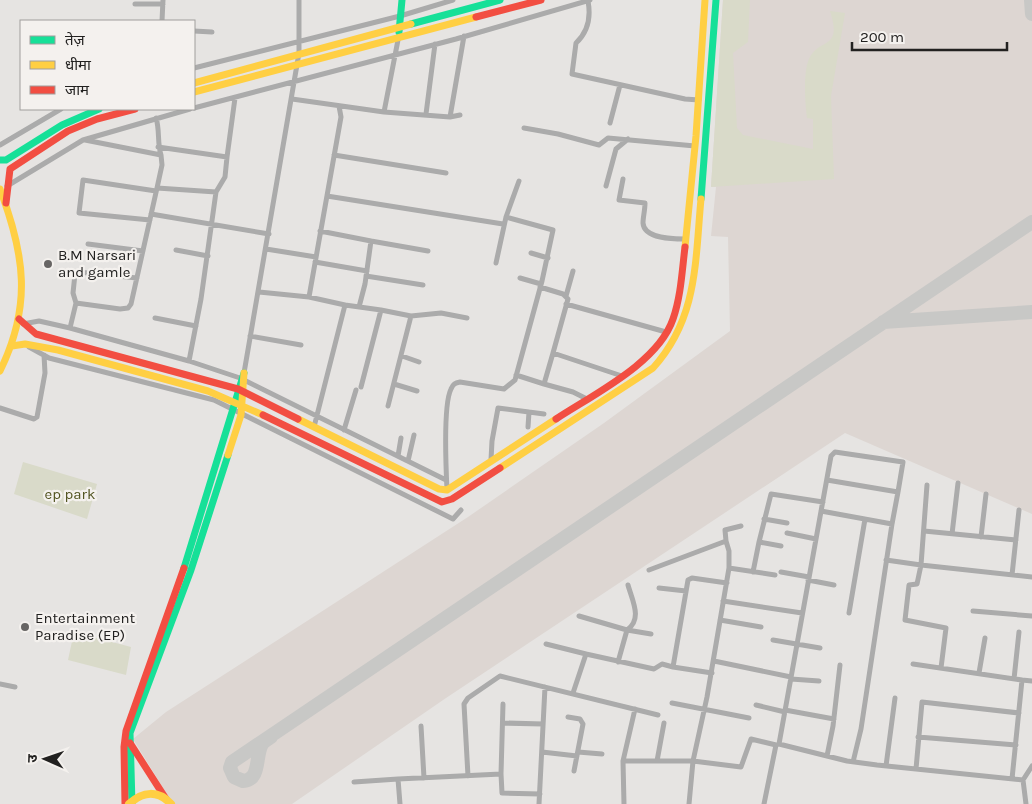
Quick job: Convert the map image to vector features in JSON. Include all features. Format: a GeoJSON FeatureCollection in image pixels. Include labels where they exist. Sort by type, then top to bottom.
{"type":"FeatureCollection","features":[{"type":"Feature","properties":{"kind":"street"},"geometry":{"type":"LineString","coordinates":[[129,804],[130,732],[191,570],[241,415],[238,404],[259,292],[299,53],[299,0]]}},
{"type":"Feature","properties":{"kind":"street"},"geometry":{"type":"LineString","coordinates":[[384,112],[396,55],[402,0]]}},
{"type":"Feature","properties":{"kind":"street"},"geometry":{"type":"LineString","coordinates":[[195,68],[400,16],[453,0]]}},
{"type":"Feature","properties":{"kind":"street"},"geometry":{"type":"LineString","coordinates":[[195,82],[500,0]]}},
{"type":"Feature","properties":{"kind":"street"},"geometry":{"type":"LineString","coordinates":[[195,92],[297,67],[541,0]]}},
{"type":"Feature","properties":{"kind":"street"},"geometry":{"type":"LineString","coordinates":[[195,107],[396,55],[589,0],[590,16],[584,36],[576,43],[572,74],[699,100]]}},
{"type":"Feature","properties":{"kind":"street"},"geometry":{"type":"LineString","coordinates":[[21,322],[36,334],[61,339],[241,390],[439,489],[447,490],[644,361],[657,348],[673,320],[680,291],[695,148],[704,0]]}},
{"type":"Feature","properties":{"kind":"street"},"geometry":{"type":"LineString","coordinates":[[12,346],[25,344],[58,350],[208,391],[442,502],[452,499],[653,368],[671,350],[685,322],[692,295],[716,0]]}},
{"type":"Feature","properties":{"kind":"street"},"geometry":{"type":"LineString","coordinates":[[135,4],[163,2],[162,20]]}},
{"type":"Feature","properties":{"kind":"street"},"geometry":{"type":"LineString","coordinates":[[195,31],[212,32]]}},
{"type":"Feature","properties":{"kind":"street"},"geometry":{"type":"LineString","coordinates":[[450,116],[464,36]]}},
{"type":"Feature","properties":{"kind":"street"},"geometry":{"type":"LineString","coordinates":[[426,114],[435,44]]}},
{"type":"Feature","properties":{"kind":"street"},"geometry":{"type":"LineString","coordinates":[[610,124],[620,85]]}},
{"type":"Feature","properties":{"kind":"street"},"geometry":{"type":"LineString","coordinates":[[189,361],[208,256],[216,192],[225,177],[235,98]]}},
{"type":"Feature","properties":{"kind":"street"},"geometry":{"type":"LineString","coordinates":[[292,99],[384,112],[460,115]]}},
{"type":"Feature","properties":{"kind":"street"},"geometry":{"type":"LineString","coordinates":[[309,297],[341,117],[339,106]]}},
{"type":"Feature","properties":{"kind":"street"},"geometry":{"type":"LineString","coordinates":[[0,145],[59,110]]}},
{"type":"Feature","properties":{"kind":"street"},"geometry":{"type":"LineString","coordinates":[[0,160],[6,160],[60,124],[80,114],[95,110]]}},
{"type":"Feature","properties":{"kind":"street"},"geometry":{"type":"LineString","coordinates":[[0,371],[21,322],[24,294],[22,266],[14,224],[6,204],[3,188],[10,169],[68,131],[97,119],[131,110]]}},
{"type":"Feature","properties":{"kind":"street"},"geometry":{"type":"LineString","coordinates":[[3,188],[83,140],[185,110]]}},
{"type":"Feature","properties":{"kind":"street"},"geometry":{"type":"LineString","coordinates":[[76,303],[120,309],[128,308],[131,304],[162,165],[158,147],[159,132],[156,118]]}},
{"type":"Feature","properties":{"kind":"street"},"geometry":{"type":"LineString","coordinates":[[524,128],[558,134],[599,145],[608,138],[628,139],[705,151]]}},
{"type":"Feature","properties":{"kind":"street"},"geometry":{"type":"LineString","coordinates":[[606,186],[616,149],[628,139]]}},
{"type":"Feature","properties":{"kind":"street"},"geometry":{"type":"LineString","coordinates":[[83,140],[161,155]]}},
{"type":"Feature","properties":{"kind":"street"},"geometry":{"type":"LineString","coordinates":[[158,147],[227,157]]}},
{"type":"Feature","properties":{"kind":"street"},"geometry":{"type":"LineString","coordinates":[[334,155],[446,174]]}},
{"type":"Feature","properties":{"kind":"street"},"geometry":{"type":"LineString","coordinates":[[623,179],[619,200],[645,203],[643,223],[645,228],[662,238],[697,240]]}},
{"type":"Feature","properties":{"kind":"street"},"geometry":{"type":"LineString","coordinates":[[150,220],[79,213],[83,180],[157,189],[216,192]]}},
{"type":"Feature","properties":{"kind":"street"},"geometry":{"type":"LineString","coordinates":[[496,263],[503,224],[520,181]]}},
{"type":"Feature","properties":{"kind":"street"},"geometry":{"type":"LineString","coordinates":[[327,196],[503,224]]}},
{"type":"Feature","properties":{"kind":"street"},"geometry":{"type":"LineString","coordinates":[[151,214],[269,234]]}},
{"type":"Feature","properties":{"kind":"street"},"geometry":{"type":"LineString","coordinates":[[452,499],[447,490],[446,480],[446,427],[449,395],[453,385],[460,382],[504,388],[515,380],[548,258],[553,230],[506,217]]}},
{"type":"Feature","properties":{"kind":"street"},"geometry":{"type":"LineString","coordinates":[[320,232],[428,251]]}},
{"type":"Feature","properties":{"kind":"street"},"geometry":{"type":"LineString","coordinates":[[359,307],[370,241]]}},
{"type":"Feature","properties":{"kind":"street"},"geometry":{"type":"LineString","coordinates":[[88,244],[143,251]]}},
{"type":"Feature","properties":{"kind":"street"},"geometry":{"type":"LineString","coordinates":[[266,249],[366,274],[423,285]]}},
{"type":"Feature","properties":{"kind":"street"},"geometry":{"type":"LineString","coordinates":[[176,250],[208,256]]}},
{"type":"Feature","properties":{"kind":"street"},"geometry":{"type":"LineString","coordinates":[[531,253],[548,258]]}},
{"type":"Feature","properties":{"kind":"street"},"geometry":{"type":"LineString","coordinates":[[544,384],[573,271]]}},
{"type":"Feature","properties":{"kind":"street"},"geometry":{"type":"LineString","coordinates":[[70,328],[76,303],[73,293],[75,274],[78,272],[136,278]]}},
{"type":"Feature","properties":{"kind":"street"},"geometry":{"type":"LineString","coordinates":[[520,278],[566,296]]}},
{"type":"Feature","properties":{"kind":"street"},"geometry":{"type":"LineString","coordinates":[[259,292],[309,297],[412,316],[441,313],[467,318]]}},
{"type":"Feature","properties":{"kind":"street"},"geometry":{"type":"LineString","coordinates":[[566,304],[666,332]]}},
{"type":"Feature","properties":{"kind":"street"},"geometry":{"type":"LineString","coordinates":[[314,427],[345,305]]}},
{"type":"Feature","properties":{"kind":"street"},"geometry":{"type":"LineString","coordinates":[[361,387],[381,310]]}},
{"type":"Feature","properties":{"kind":"street"},"geometry":{"type":"LineString","coordinates":[[388,406],[412,316]]}},
{"type":"Feature","properties":{"kind":"street"},"geometry":{"type":"LineString","coordinates":[[155,318],[196,326]]}},
{"type":"Feature","properties":{"kind":"street"},"geometry":{"type":"LineString","coordinates":[[21,322],[39,321],[70,328],[243,377],[316,416],[446,480]]}},
{"type":"Feature","properties":{"kind":"street"},"geometry":{"type":"LineString","coordinates":[[250,336],[301,345]]}},
{"type":"Feature","properties":{"kind":"street"},"geometry":{"type":"LineString","coordinates":[[25,344],[44,355],[214,400],[453,519],[462,510]]}},
{"type":"Feature","properties":{"kind":"street"},"geometry":{"type":"LineString","coordinates":[[553,353],[622,376]]}},
{"type":"Feature","properties":{"kind":"street"},"geometry":{"type":"LineString","coordinates":[[0,408],[34,419],[37,417],[45,373],[44,355]]}},
{"type":"Feature","properties":{"kind":"street"},"geometry":{"type":"LineString","coordinates":[[402,356],[419,362]]}},
{"type":"Feature","properties":{"kind":"street"},"geometry":{"type":"LineString","coordinates":[[516,375],[573,392],[586,399]]}},
{"type":"Feature","properties":{"kind":"street"},"geometry":{"type":"LineString","coordinates":[[394,384],[417,390]]}},
{"type":"Feature","properties":{"kind":"street"},"geometry":{"type":"LineString","coordinates":[[344,430],[356,390]]}},
{"type":"Feature","properties":{"kind":"street"},"geometry":{"type":"LineString","coordinates":[[129,804],[124,747],[126,731],[183,572],[232,410],[238,404]]}},
{"type":"Feature","properties":{"kind":"street"},"geometry":{"type":"LineString","coordinates":[[491,460],[496,411],[501,408],[544,414]]}},
{"type":"Feature","properties":{"kind":"street"},"geometry":{"type":"LineString","coordinates":[[528,427],[529,412]]}},
{"type":"Feature","properties":{"kind":"street"},"geometry":{"type":"LineString","coordinates":[[408,461],[414,436]]}},
{"type":"Feature","properties":{"kind":"street"},"geometry":{"type":"LineString","coordinates":[[398,456],[401,438]]}},
{"type":"Feature","properties":{"kind":"street"},"geometry":{"type":"LineString","coordinates":[[764,804],[785,711],[831,456],[835,452],[903,462],[886,560],[861,729],[853,762]]}},
{"type":"Feature","properties":{"kind":"street"},"geometry":{"type":"LineString","coordinates":[[827,480],[898,492]]}},
{"type":"Feature","properties":{"kind":"street"},"geometry":{"type":"LineString","coordinates":[[952,534],[958,483]]}},
{"type":"Feature","properties":{"kind":"street"},"geometry":{"type":"LineString","coordinates":[[927,485],[918,584],[910,585],[905,620],[946,628],[941,668]]}},
{"type":"Feature","properties":{"kind":"street"},"geometry":{"type":"LineString","coordinates":[[753,572],[771,494],[822,502]]}},
{"type":"Feature","properties":{"kind":"street"},"geometry":{"type":"LineString","coordinates":[[981,537],[986,494]]}},
{"type":"Feature","properties":{"kind":"street"},"geometry":{"type":"LineString","coordinates":[[1012,575],[1019,510]]}},
{"type":"Feature","properties":{"kind":"street"},"geometry":{"type":"LineString","coordinates":[[821,511],[892,524]]}},
{"type":"Feature","properties":{"kind":"street"},"geometry":{"type":"LineString","coordinates":[[764,519],[786,523]]}},
{"type":"Feature","properties":{"kind":"street"},"geometry":{"type":"LineString","coordinates":[[849,613],[865,519]]}},
{"type":"Feature","properties":{"kind":"street"},"geometry":{"type":"LineString","coordinates":[[690,804],[693,762],[712,673],[730,568],[725,530],[741,526]]}},
{"type":"Feature","properties":{"kind":"street"},"geometry":{"type":"LineString","coordinates":[[924,531],[1016,540]]}},
{"type":"Feature","properties":{"kind":"street"},"geometry":{"type":"LineString","coordinates":[[787,533],[816,539]]}},
{"type":"Feature","properties":{"kind":"street"},"geometry":{"type":"LineString","coordinates":[[649,570],[673,559],[726,541]]}},
{"type":"Feature","properties":{"kind":"street"},"geometry":{"type":"LineString","coordinates":[[759,542],[781,546]]}},
{"type":"Feature","properties":{"kind":"street"},"geometry":{"type":"LineString","coordinates":[[886,560],[1032,577]]}},
{"type":"Feature","properties":{"kind":"street"},"geometry":{"type":"LineString","coordinates":[[730,568],[775,575]]}},
{"type":"Feature","properties":{"kind":"street"},"geometry":{"type":"LineString","coordinates":[[781,572],[834,585]]}},
{"type":"Feature","properties":{"kind":"street"},"geometry":{"type":"LineString","coordinates":[[674,667],[688,580],[692,578],[727,583]]}},
{"type":"Feature","properties":{"kind":"street"},"geometry":{"type":"LineString","coordinates":[[618,662],[627,630],[633,626],[637,616],[628,585]]}},
{"type":"Feature","properties":{"kind":"street"},"geometry":{"type":"LineString","coordinates":[[659,588],[686,591]]}},
{"type":"Feature","properties":{"kind":"street"},"geometry":{"type":"LineString","coordinates":[[723,601],[802,613]]}},
{"type":"Feature","properties":{"kind":"street"},"geometry":{"type":"LineString","coordinates":[[973,611],[1032,616]]}},
{"type":"Feature","properties":{"kind":"street"},"geometry":{"type":"LineString","coordinates":[[579,616],[627,630],[652,634]]}},
{"type":"Feature","properties":{"kind":"street"},"geometry":{"type":"LineString","coordinates":[[720,620],[761,627]]}},
{"type":"Feature","properties":{"kind":"street"},"geometry":{"type":"LineString","coordinates":[[1014,679],[1019,632]]}},
{"type":"Feature","properties":{"kind":"street"},"geometry":{"type":"LineString","coordinates":[[979,673],[984,638]]}},
{"type":"Feature","properties":{"kind":"street"},"geometry":{"type":"LineString","coordinates":[[773,640],[820,648]]}},
{"type":"Feature","properties":{"kind":"street"},"geometry":{"type":"LineString","coordinates":[[546,644],[654,669],[662,664],[712,673]]}},
{"type":"Feature","properties":{"kind":"street"},"geometry":{"type":"LineString","coordinates":[[574,693],[586,654]]}},
{"type":"Feature","properties":{"kind":"street"},"geometry":{"type":"LineString","coordinates":[[714,661],[791,678],[819,681]]}},
{"type":"Feature","properties":{"kind":"street"},"geometry":{"type":"LineString","coordinates":[[913,664],[1032,681]]}},
{"type":"Feature","properties":{"kind":"street"},"geometry":{"type":"LineString","coordinates":[[827,756],[834,719],[840,665]]}},
{"type":"Feature","properties":{"kind":"street"},"geometry":{"type":"LineString","coordinates":[[468,776],[464,704],[468,698],[500,676],[658,715]]}},
{"type":"Feature","properties":{"kind":"street"},"geometry":{"type":"LineString","coordinates":[[1012,779],[1022,680]]}},
{"type":"Feature","properties":{"kind":"street"},"geometry":{"type":"LineString","coordinates":[[0,684],[15,687]]}},
{"type":"Feature","properties":{"kind":"street"},"geometry":{"type":"LineString","coordinates":[[539,804],[545,687]]}},
{"type":"Feature","properties":{"kind":"street"},"geometry":{"type":"LineString","coordinates":[[886,766],[895,698]]}},
{"type":"Feature","properties":{"kind":"street"},"geometry":{"type":"LineString","coordinates":[[916,770],[921,705],[924,702],[1019,712]]}},
{"type":"Feature","properties":{"kind":"street"},"geometry":{"type":"LineString","coordinates":[[672,703],[704,711],[749,718]]}},
{"type":"Feature","properties":{"kind":"street"},"geometry":{"type":"LineString","coordinates":[[503,704],[502,794],[540,794]]}},
{"type":"Feature","properties":{"kind":"street"},"geometry":{"type":"LineString","coordinates":[[756,705],[834,719]]}},
{"type":"Feature","properties":{"kind":"street"},"geometry":{"type":"LineString","coordinates":[[624,804],[623,761],[635,709]]}},
{"type":"Feature","properties":{"kind":"street"},"geometry":{"type":"LineString","coordinates":[[568,717],[582,720],[574,771]]}},
{"type":"Feature","properties":{"kind":"street"},"geometry":{"type":"LineString","coordinates":[[503,723],[543,724]]}},
{"type":"Feature","properties":{"kind":"street"},"geometry":{"type":"LineString","coordinates":[[657,761],[664,723]]}},
{"type":"Feature","properties":{"kind":"street"},"geometry":{"type":"LineString","coordinates":[[422,726],[424,778]]}},
{"type":"Feature","properties":{"kind":"street"},"geometry":{"type":"LineString","coordinates":[[918,737],[1016,745]]}},
{"type":"Feature","properties":{"kind":"street"},"geometry":{"type":"LineString","coordinates":[[623,761],[693,762],[741,767],[750,739],[853,762],[1023,780]]}},
{"type":"Feature","properties":{"kind":"street"},"geometry":{"type":"LineString","coordinates":[[130,742],[170,804]]}},
{"type":"Feature","properties":{"kind":"street"},"geometry":{"type":"LineString","coordinates":[[542,752],[602,754]]}},
{"type":"Feature","properties":{"kind":"street"},"geometry":{"type":"LineString","coordinates":[[1026,804],[1023,780],[1032,766]]}},
{"type":"Feature","properties":{"kind":"street"},"geometry":{"type":"LineString","coordinates":[[354,782],[501,774]]}},
{"type":"Feature","properties":{"kind":"street"},"geometry":{"type":"LineString","coordinates":[[398,779],[400,804]]}},
{"type":"Feature","properties":{"kind":"street"},"geometry":{"type":"LineString","coordinates":[[129,804],[139,795],[149,793],[161,796],[170,804]]}},
{"type":"Feature","properties":{"kind":"shaded area"},"geometry":{"type":"Polygon","coordinates":[[[723,0],[1032,0],[1032,514],[845,433],[446,698],[292,804],[173,804],[133,739],[166,712],[468,517],[604,423],[730,331],[728,237],[711,236],[716,187],[711,187],[723,0]]]}},
{"type":"Feature","properties":{"kind":"green space"},"geometry":{"type":"Polygon","coordinates":[[[723,0],[750,0],[748,42],[733,53],[737,128],[743,135],[813,149],[813,119],[807,118],[806,104],[805,79],[807,65],[813,52],[832,38],[834,32],[830,11],[845,13],[831,96],[834,179],[711,187],[723,0]]]}},
{"type":"Feature","properties":{"kind":"green space","name":"ep park"},"geometry":{"type":"Polygon","coordinates":[[[23,462],[97,484],[87,519],[14,494],[23,462]]]}},
{"type":"Feature","properties":{"kind":"green space"},"geometry":{"type":"Polygon","coordinates":[[[74,632],[131,647],[126,675],[68,660],[74,632]]]}},
{"type":"Feature","properties":{"kind":"taxiway"},"geometry":{"type":"LineString","coordinates":[[1031,0],[1032,14]]}},
{"type":"Feature","properties":{"kind":"taxiway"},"geometry":{"type":"LineString","coordinates":[[271,737],[262,744],[253,776],[249,780],[243,781],[234,777],[230,768],[232,762],[1032,222]]}},
{"type":"Feature","properties":{"kind":"taxiway"},"geometry":{"type":"LineString","coordinates":[[883,322],[1032,312]]}},
{"type":"Feature","properties":{"kind":"traffic: fast"},"geometry":{"type":"LineString","coordinates":[[399,32],[402,0]]}},
{"type":"Feature","properties":{"kind":"traffic: fast"},"geometry":{"type":"LineString","coordinates":[[411,24],[500,0]]}},
{"type":"Feature","properties":{"kind":"traffic: fast"},"geometry":{"type":"LineString","coordinates":[[701,199],[716,0]]}},
{"type":"Feature","properties":{"kind":"traffic: fast"},"geometry":{"type":"LineString","coordinates":[[0,160],[6,160],[62,125],[97,110]]}},
{"type":"Feature","properties":{"kind":"traffic: fast"},"geometry":{"type":"LineString","coordinates":[[184,568],[244,373]]}},
{"type":"Feature","properties":{"kind":"traffic: fast"},"geometry":{"type":"LineString","coordinates":[[132,804],[130,733],[191,570],[228,455]]}},
{"type":"Feature","properties":{"kind":"traffic: slow"},"geometry":{"type":"LineString","coordinates":[[685,247],[696,136],[705,0]]}},
{"type":"Feature","properties":{"kind":"traffic: slow"},"geometry":{"type":"LineString","coordinates":[[195,92],[476,17]]}},
{"type":"Feature","properties":{"kind":"traffic: slow"},"geometry":{"type":"LineString","coordinates":[[195,83],[411,24]]}},
{"type":"Feature","properties":{"kind":"traffic: slow"},"geometry":{"type":"LineString","coordinates":[[0,189],[15,236],[21,280],[21,302],[17,324],[0,371]]}},
{"type":"Feature","properties":{"kind":"traffic: slow"},"geometry":{"type":"LineString","coordinates":[[500,468],[653,368],[668,349],[679,329],[692,288],[701,199]]}},
{"type":"Feature","properties":{"kind":"traffic: slow"},"geometry":{"type":"LineString","coordinates":[[12,346],[25,344],[58,350],[208,391],[263,415]]}},
{"type":"Feature","properties":{"kind":"traffic: slow"},"geometry":{"type":"LineString","coordinates":[[228,455],[241,415],[244,373]]}},
{"type":"Feature","properties":{"kind":"traffic: slow"},"geometry":{"type":"LineString","coordinates":[[298,419],[439,489],[447,490],[556,419]]}},
{"type":"Feature","properties":{"kind":"traffic: slow"},"geometry":{"type":"LineString","coordinates":[[129,804],[140,797],[150,794],[161,796],[171,804]]}},
{"type":"Feature","properties":{"kind":"traffic: jam"},"geometry":{"type":"LineString","coordinates":[[476,17],[541,0]]}},
{"type":"Feature","properties":{"kind":"traffic: jam"},"geometry":{"type":"LineString","coordinates":[[6,203],[10,169],[68,131],[97,119],[131,110]]}},
{"type":"Feature","properties":{"kind":"traffic: jam"},"geometry":{"type":"LineString","coordinates":[[556,419],[606,388],[654,350],[665,335],[673,319],[678,301],[685,247]]}},
{"type":"Feature","properties":{"kind":"traffic: jam"},"geometry":{"type":"LineString","coordinates":[[19,319],[36,334],[238,389],[298,419]]}},
{"type":"Feature","properties":{"kind":"traffic: jam"},"geometry":{"type":"LineString","coordinates":[[263,415],[442,502],[452,499],[500,468]]}},
{"type":"Feature","properties":{"kind":"traffic: jam"},"geometry":{"type":"LineString","coordinates":[[125,804],[124,747],[126,731],[184,568]]}},
{"type":"Feature","properties":{"kind":"traffic: jam"},"geometry":{"type":"LineString","coordinates":[[130,743],[166,799]]}},
{"type":"Feature","properties":{"kind":"place","name":"B.M Narsari and gamle"},"geometry":{"type":"Point","coordinates":[48,264]}},
{"type":"Feature","properties":{"kind":"place","name":"Entertainment Paradise (EP)"},"geometry":{"type":"Point","coordinates":[25,627]}}]}
